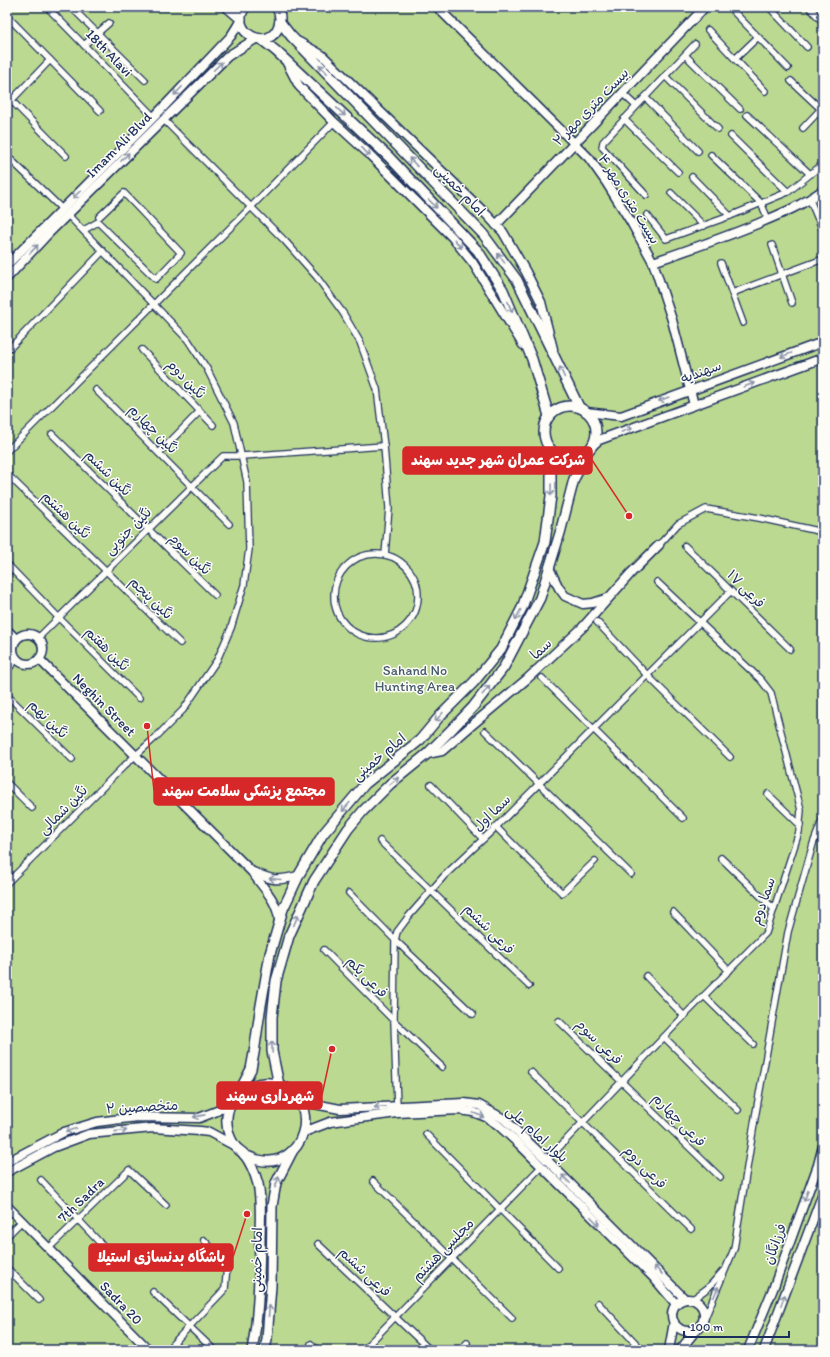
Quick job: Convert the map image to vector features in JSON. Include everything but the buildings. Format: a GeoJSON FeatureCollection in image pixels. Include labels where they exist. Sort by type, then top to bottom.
{"type":"FeatureCollection","features":[{"type":"Feature","properties":{"kind":"main road","name":"امام خمینی"},"geometry":{"type":"LineString","coordinates":[[227,7],[241,19],[245,31],[249,35],[259,39],[286,61],[389,157],[478,251],[503,290],[532,360],[549,416]]}},
{"type":"Feature","properties":{"kind":"main road"},"geometry":{"type":"LineString","coordinates":[[241,19],[245,7]]}},
{"type":"Feature","properties":{"kind":"main road"},"geometry":{"type":"LineString","coordinates":[[259,39],[274,34],[278,28],[280,15],[277,8]]}},
{"type":"Feature","properties":{"kind":"main road","name":"امام خمینی"},"geometry":{"type":"LineString","coordinates":[[280,22],[293,38],[483,234],[517,280],[583,409]]}},
{"type":"Feature","properties":{"kind":"main road"},"geometry":{"type":"LineString","coordinates":[[571,406],[583,409],[592,417],[595,424],[595,439],[590,450],[580,457],[573,459],[558,456],[551,451],[544,438],[545,422],[555,410],[562,407],[571,406]]}},
{"type":"Feature","properties":{"kind":"main road","name":"امام خمینی"},"geometry":{"type":"LineString","coordinates":[[279,1085],[272,1051],[272,1017],[276,981],[289,936],[314,881],[348,829],[363,811],[390,784],[427,754],[473,706],[504,667],[540,598],[560,533],[574,479],[590,450]]}},
{"type":"Feature","properties":{"kind":"main road","name":"امام خمینی"},"geometry":{"type":"LineString","coordinates":[[236,1098],[251,1069],[270,954],[283,909],[298,876],[323,834],[365,784],[420,740],[440,716],[474,682],[501,649],[522,608],[545,542],[552,496],[551,451]]}},
{"type":"Feature","properties":{"kind":"main road"},"geometry":{"type":"LineString","coordinates":[[268,1083],[279,1085],[290,1091],[299,1101],[304,1114],[304,1132],[301,1140],[293,1150],[282,1158],[269,1161],[257,1160],[244,1154],[235,1146],[229,1135],[227,1124],[228,1111],[243,1090],[254,1084],[268,1083]]}},
{"type":"Feature","properties":{"kind":"main road","name":"امام خمینی"},"geometry":{"type":"LineString","coordinates":[[265,1350],[271,1286],[272,1206],[276,1182],[293,1150]]}},
{"type":"Feature","properties":{"kind":"main road","name":"امام خمینی"},"geometry":{"type":"LineString","coordinates":[[244,1154],[254,1170],[258,1186],[260,1207],[259,1285],[255,1336],[252,1350]]}},
{"type":"Feature","properties":{"kind":"street","name":"18th Alavi"},"geometry":{"type":"LineString","coordinates":[[47,7],[154,117]]}},
{"type":"Feature","properties":{"kind":"street"},"geometry":{"type":"LineString","coordinates":[[71,7],[145,80]]}},
{"type":"Feature","properties":{"kind":"street","name":"بیست متری مهر ۴"},"geometry":{"type":"LineString","coordinates":[[437,7],[588,158],[606,182],[631,222],[653,262],[672,320],[694,405]]}},
{"type":"Feature","properties":{"kind":"street","name":"بیست متری مهر ۲"},"geometry":{"type":"LineString","coordinates":[[496,225],[705,7]]}},
{"type":"Feature","properties":{"kind":"street"},"geometry":{"type":"LineString","coordinates":[[737,7],[733,11],[788,68]]}},
{"type":"Feature","properties":{"kind":"street"},"geometry":{"type":"LineString","coordinates":[[769,7],[807,47]]}},
{"type":"Feature","properties":{"kind":"street"},"geometry":{"type":"LineString","coordinates":[[808,7],[823,22]]}},
{"type":"Feature","properties":{"kind":"street"},"geometry":{"type":"LineString","coordinates":[[7,16],[100,111]]}},
{"type":"Feature","properties":{"kind":"street","name":"Imam Ali Blvd"},"geometry":{"type":"LineString","coordinates":[[7,278],[65,212],[231,36],[241,19]]}},
{"type":"Feature","properties":{"kind":"street"},"geometry":{"type":"LineString","coordinates":[[84,45],[109,23]]}},
{"type":"Feature","properties":{"kind":"street"},"geometry":{"type":"LineString","coordinates":[[708,30],[765,91]]}},
{"type":"Feature","properties":{"kind":"street"},"geometry":{"type":"LineString","coordinates":[[735,59],[758,37]]}},
{"type":"Feature","properties":{"kind":"street"},"geometry":{"type":"LineString","coordinates":[[293,38],[322,55],[502,232],[526,272],[541,302],[556,358]]}},
{"type":"Feature","properties":{"kind":"street","name":"Imam Ali Blvd"},"geometry":{"type":"LineString","coordinates":[[7,265],[65,212],[228,56],[259,39]]}},
{"type":"Feature","properties":{"kind":"street"},"geometry":{"type":"LineString","coordinates":[[646,195],[602,147],[603,142],[695,44]]}},
{"type":"Feature","properties":{"kind":"street"},"geometry":{"type":"LineString","coordinates":[[685,56],[740,109]]}},
{"type":"Feature","properties":{"kind":"street"},"geometry":{"type":"LineString","coordinates":[[7,105],[9,98],[50,60]]}},
{"type":"Feature","properties":{"kind":"street"},"geometry":{"type":"LineString","coordinates":[[286,61],[299,86],[452,237],[473,263],[532,360]]}},
{"type":"Feature","properties":{"kind":"street"},"geometry":{"type":"LineString","coordinates":[[665,76],[718,129]]}},
{"type":"Feature","properties":{"kind":"street"},"geometry":{"type":"LineString","coordinates":[[791,80],[822,110],[803,128]]}},
{"type":"Feature","properties":{"kind":"street"},"geometry":{"type":"LineString","coordinates":[[622,93],[636,106]]}},
{"type":"Feature","properties":{"kind":"street"},"geometry":{"type":"LineString","coordinates":[[645,97],[698,151]]}},
{"type":"Feature","properties":{"kind":"street"},"geometry":{"type":"LineString","coordinates":[[9,98],[66,156]]}},
{"type":"Feature","properties":{"kind":"street"},"geometry":{"type":"LineString","coordinates":[[747,115],[810,174]]}},
{"type":"Feature","properties":{"kind":"street"},"geometry":{"type":"LineString","coordinates":[[163,119],[285,241],[316,276],[343,313],[360,342],[377,389],[384,446],[389,508],[385,555]]}},
{"type":"Feature","properties":{"kind":"street"},"geometry":{"type":"LineString","coordinates":[[624,119],[678,172]]}},
{"type":"Feature","properties":{"kind":"street"},"geometry":{"type":"LineString","coordinates":[[7,452],[334,122]]}},
{"type":"Feature","properties":{"kind":"street"},"geometry":{"type":"LineString","coordinates":[[731,136],[788,192]]}},
{"type":"Feature","properties":{"kind":"street"},"geometry":{"type":"LineString","coordinates":[[711,155],[761,203],[768,219]]}},
{"type":"Feature","properties":{"kind":"street","name":"نگین شمالی"},"geometry":{"type":"LineString","coordinates":[[7,156],[84,230],[188,340],[207,369],[234,423],[242,456],[247,482],[249,549],[244,585],[231,628],[217,660],[183,710],[135,755],[7,883]]}},
{"type":"Feature","properties":{"kind":"street"},"geometry":{"type":"LineString","coordinates":[[647,215],[666,239],[730,216],[788,192],[823,164]]}},
{"type":"Feature","properties":{"kind":"street"},"geometry":{"type":"LineString","coordinates":[[692,177],[730,216]]}},
{"type":"Feature","properties":{"kind":"street"},"geometry":{"type":"LineString","coordinates":[[653,262],[768,219],[810,200],[823,190]]}},
{"type":"Feature","properties":{"kind":"street"},"geometry":{"type":"LineString","coordinates":[[84,230],[98,222],[156,279],[181,253],[124,193],[99,217]]}},
{"type":"Feature","properties":{"kind":"street"},"geometry":{"type":"LineString","coordinates":[[671,193],[704,226]]}},
{"type":"Feature","properties":{"kind":"street"},"geometry":{"type":"LineString","coordinates":[[810,200],[823,231]]}},
{"type":"Feature","properties":{"kind":"street"},"geometry":{"type":"LineString","coordinates":[[772,245],[792,303]]}},
{"type":"Feature","properties":{"kind":"street"},"geometry":{"type":"LineString","coordinates":[[11,347],[102,250]]}},
{"type":"Feature","properties":{"kind":"street"},"geometry":{"type":"LineString","coordinates":[[732,293],[823,258]]}},
{"type":"Feature","properties":{"kind":"street"},"geometry":{"type":"LineString","coordinates":[[721,263],[743,323]]}},
{"type":"Feature","properties":{"kind":"street","name":"سهندیه"},"geometry":{"type":"LineString","coordinates":[[583,409],[621,416],[690,389],[823,342]]}},
{"type":"Feature","properties":{"kind":"street","name":"نگین دوم"},"geometry":{"type":"LineString","coordinates":[[142,350],[213,424]]}},
{"type":"Feature","properties":{"kind":"street","name":"سهندیه"},"geometry":{"type":"LineString","coordinates":[[590,450],[599,440],[823,358]]}},
{"type":"Feature","properties":{"kind":"street","name":"نگین چهارم"},"geometry":{"type":"LineString","coordinates":[[96,390],[229,524]]}},
{"type":"Feature","properties":{"kind":"street"},"geometry":{"type":"LineString","coordinates":[[159,453],[200,411]]}},
{"type":"Feature","properties":{"kind":"street","name":"نگین ششم"},"geometry":{"type":"LineString","coordinates":[[52,434],[148,529]]}},
{"type":"Feature","properties":{"kind":"street","name":"نگین جنوبی"},"geometry":{"type":"LineString","coordinates":[[38,638],[223,456],[384,446]]}},
{"type":"Feature","properties":{"kind":"street","name":"نگین هشتم"},"geometry":{"type":"LineString","coordinates":[[10,477],[106,571]]}},
{"type":"Feature","properties":{"kind":"street"},"geometry":{"type":"LineString","coordinates":[[659,544],[678,524],[706,509],[759,518],[823,532]]}},
{"type":"Feature","properties":{"kind":"street","name":"نگین سوم"},"geometry":{"type":"LineString","coordinates":[[148,529],[215,595]]}},
{"type":"Feature","properties":{"kind":"street","name":"سما"},"geometry":{"type":"LineString","coordinates":[[427,754],[442,751],[527,679],[582,628],[659,544]]}},
{"type":"Feature","properties":{"kind":"street","name":"فرعی ۱۷"},"geometry":{"type":"LineString","coordinates":[[685,546],[790,649]]}},
{"type":"Feature","properties":{"kind":"street"},"geometry":{"type":"LineString","coordinates":[[372,554],[385,555],[397,559],[403,563],[411,573],[417,585],[417,605],[409,622],[399,631],[380,638],[367,637],[355,632],[341,619],[334,600],[335,587],[340,574],[353,560],[372,554]]}},
{"type":"Feature","properties":{"kind":"street","name":"نگین هفتم"},"geometry":{"type":"LineString","coordinates":[[7,564],[139,698]]}},
{"type":"Feature","properties":{"kind":"street"},"geometry":{"type":"LineString","coordinates":[[549,568],[559,588],[565,596],[583,604],[609,598]]}},
{"type":"Feature","properties":{"kind":"street","name":"نگین پنجم"},"geometry":{"type":"LineString","coordinates":[[106,571],[180,644]]}},
{"type":"Feature","properties":{"kind":"street","name":"سما دوم"},"geometry":{"type":"LineString","coordinates":[[547,1160],[684,1016],[766,933],[799,832],[801,810],[771,693],[762,680],[657,582]]}},
{"type":"Feature","properties":{"kind":"street","name":"سما اول"},"geometry":{"type":"LineString","coordinates":[[397,1110],[394,1021],[395,940],[397,932],[444,876],[496,827],[731,591]]}},
{"type":"Feature","properties":{"kind":"street"},"geometry":{"type":"LineString","coordinates":[[597,622],[647,675],[730,756]]}},
{"type":"Feature","properties":{"kind":"street"},"geometry":{"type":"LineString","coordinates":[[7,630],[16,639]]}},
{"type":"Feature","properties":{"kind":"street"},"geometry":{"type":"LineString","coordinates":[[23,634],[31,634],[38,638],[41,641],[42,650],[39,658],[30,663],[21,662],[17,659],[13,647],[16,639],[23,634]]}},
{"type":"Feature","properties":{"kind":"street","name":"Neghin Street"},"geometry":{"type":"LineString","coordinates":[[39,658],[252,872],[272,899],[279,914],[279,923]]}},
{"type":"Feature","properties":{"kind":"street"},"geometry":{"type":"LineString","coordinates":[[7,670],[17,659]]}},
{"type":"Feature","properties":{"kind":"street"},"geometry":{"type":"LineString","coordinates":[[542,678],[683,818]]}},
{"type":"Feature","properties":{"kind":"street","name":"نگین نهم"},"geometry":{"type":"LineString","coordinates":[[7,695],[72,759]]}},
{"type":"Feature","properties":{"kind":"street"},"geometry":{"type":"LineString","coordinates":[[485,731],[632,874]]}},
{"type":"Feature","properties":{"kind":"street"},"geometry":{"type":"LineString","coordinates":[[7,783],[32,808]]}},
{"type":"Feature","properties":{"kind":"street"},"geometry":{"type":"LineString","coordinates":[[431,785],[483,839]]}},
{"type":"Feature","properties":{"kind":"street"},"geometry":{"type":"LineString","coordinates":[[768,794],[800,825]]}},
{"type":"Feature","properties":{"kind":"street"},"geometry":{"type":"LineString","coordinates":[[680,1350],[702,1324],[734,1249],[755,1118],[788,932],[813,844],[823,818]]}},
{"type":"Feature","properties":{"kind":"street"},"geometry":{"type":"LineString","coordinates":[[496,827],[562,893],[595,861]]}},
{"type":"Feature","properties":{"kind":"street","name":"فرعی ششم"},"geometry":{"type":"LineString","coordinates":[[380,841],[529,986]]}},
{"type":"Feature","properties":{"kind":"street"},"geometry":{"type":"LineString","coordinates":[[722,858],[774,909]]}},
{"type":"Feature","properties":{"kind":"street"},"geometry":{"type":"LineString","coordinates":[[252,872],[273,880],[298,876]]}},
{"type":"Feature","properties":{"kind":"street"},"geometry":{"type":"LineString","coordinates":[[349,893],[395,940],[473,1014]]}},
{"type":"Feature","properties":{"kind":"street"},"geometry":{"type":"LineString","coordinates":[[673,912],[729,971]]}},
{"type":"Feature","properties":{"kind":"street","name":"فرعی یکم"},"geometry":{"type":"LineString","coordinates":[[324,950],[394,1021]]}},
{"type":"Feature","properties":{"kind":"street"},"geometry":{"type":"LineString","coordinates":[[646,976],[684,1016]]}},
{"type":"Feature","properties":{"kind":"street"},"geometry":{"type":"LineString","coordinates":[[704,996],[753,1044]]}},
{"type":"Feature","properties":{"kind":"street"},"geometry":{"type":"LineString","coordinates":[[394,1021],[442,1067]]}},
{"type":"Feature","properties":{"kind":"street","name":"فرعی سوم"},"geometry":{"type":"LineString","coordinates":[[560,1021],[622,1081]]}},
{"type":"Feature","properties":{"kind":"street"},"geometry":{"type":"LineString","coordinates":[[664,1038],[738,1110]]}},
{"type":"Feature","properties":{"kind":"street"},"geometry":{"type":"LineString","coordinates":[[531,1072],[582,1123]]}},
{"type":"Feature","properties":{"kind":"street","name":"فرعی چهارم"},"geometry":{"type":"LineString","coordinates":[[622,1081],[720,1177]]}},
{"type":"Feature","properties":{"kind":"street","name":"متخصصین ۲"},"geometry":{"type":"LineString","coordinates":[[7,1162],[64,1132],[97,1122],[137,1118],[199,1118],[217,1111],[236,1098]]}},
{"type":"Feature","properties":{"kind":"street","name":"بلوار امام علی"},"geometry":{"type":"LineString","coordinates":[[299,1101],[340,1110],[459,1110],[486,1117],[498,1125],[653,1277],[676,1304]]}},
{"type":"Feature","properties":{"kind":"street","name":"بلوار امام علی"},"geometry":{"type":"LineString","coordinates":[[304,1132],[330,1122],[397,1110],[464,1103],[479,1105],[504,1119],[689,1299]]}},
{"type":"Feature","properties":{"kind":"street","name":"فرعی دوم"},"geometry":{"type":"LineString","coordinates":[[582,1123],[690,1229]]}},
{"type":"Feature","properties":{"kind":"street"},"geometry":{"type":"LineString","coordinates":[[7,1172],[54,1147],[89,1134],[153,1128],[209,1132],[235,1146]]}},
{"type":"Feature","properties":{"kind":"street"},"geometry":{"type":"LineString","coordinates":[[426,1134],[558,1268]]}},
{"type":"Feature","properties":{"kind":"street","name":"فرزانگان"},"geometry":{"type":"LineString","coordinates":[[748,1350],[776,1282],[818,1165],[823,1146]]}},
{"type":"Feature","properties":{"kind":"street"},"geometry":{"type":"LineString","coordinates":[[541,1167],[547,1160]]}},
{"type":"Feature","properties":{"kind":"street","name":"مجلسی هشتم"},"geometry":{"type":"LineString","coordinates":[[363,1350],[541,1167]]}},
{"type":"Feature","properties":{"kind":"street","name":"7th Sadra"},"geometry":{"type":"LineString","coordinates":[[49,1248],[129,1170],[166,1205]]}},
{"type":"Feature","properties":{"kind":"street"},"geometry":{"type":"LineString","coordinates":[[41,1180],[116,1260]]}},
{"type":"Feature","properties":{"kind":"street"},"geometry":{"type":"LineString","coordinates":[[373,1181],[512,1318]]}},
{"type":"Feature","properties":{"kind":"street","name":"فرزانگان"},"geometry":{"type":"LineString","coordinates":[[764,1350],[823,1193]]}},
{"type":"Feature","properties":{"kind":"street","name":"Sadra 20"},"geometry":{"type":"LineString","coordinates":[[7,1206],[149,1350]]}},
{"type":"Feature","properties":{"kind":"street"},"geometry":{"type":"LineString","coordinates":[[7,1236],[22,1221]]}},
{"type":"Feature","properties":{"kind":"street"},"geometry":{"type":"LineString","coordinates":[[166,1350],[226,1289],[227,1265],[204,1240]]}},
{"type":"Feature","properties":{"kind":"street","name":"فرعی ششم"},"geometry":{"type":"LineString","coordinates":[[318,1244],[430,1350]]}},
{"type":"Feature","properties":{"kind":"street"},"geometry":{"type":"LineString","coordinates":[[697,1329],[684,1331],[678,1328],[672,1316],[673,1309],[676,1304],[689,1299],[709,1287],[727,1267]]}},
{"type":"Feature","properties":{"kind":"street"},"geometry":{"type":"LineString","coordinates":[[7,1268],[39,1300]]}},
{"type":"Feature","properties":{"kind":"street"},"geometry":{"type":"LineString","coordinates":[[152,1292],[214,1350]]}},
{"type":"Feature","properties":{"kind":"street"},"geometry":{"type":"LineString","coordinates":[[689,1299],[700,1303],[704,1310],[705,1318]]}},
{"type":"Feature","properties":{"kind":"street"},"geometry":{"type":"LineString","coordinates":[[598,1302],[642,1349]]}},
{"type":"Feature","properties":{"kind":"street"},"geometry":{"type":"LineString","coordinates":[[669,1350],[674,1322]]}},
{"type":"Feature","properties":{"kind":"street"},"geometry":{"type":"LineString","coordinates":[[460,1350],[467,1343]]}},
{"type":"Feature","properties":{"kind":"street"},"geometry":{"type":"LineString","coordinates":[[310,1344],[317,1350]]}},
{"type":"Feature","properties":{"kind":"green space","name":"Sahand No Hunting Area"},"geometry":{"type":"Polygon","coordinates":[[[7,7],[823,7],[823,1350],[7,1350],[7,7]]]}},
{"type":"Feature","properties":{"kind":"place","name":"شرکت عمران شهر جدید سهند"},"geometry":{"type":"Point","coordinates":[629,516]}},
{"type":"Feature","properties":{"kind":"place","name":"مجتمع پزشکی سلامت سهند"},"geometry":{"type":"Point","coordinates":[147,726]}},
{"type":"Feature","properties":{"kind":"place","name":"شهرداری سهند"},"geometry":{"type":"Point","coordinates":[332,1049]}},
{"type":"Feature","properties":{"kind":"place","name":"باشگاه بدنسازی استیلا"},"geometry":{"type":"Point","coordinates":[247,1214]}}]}
